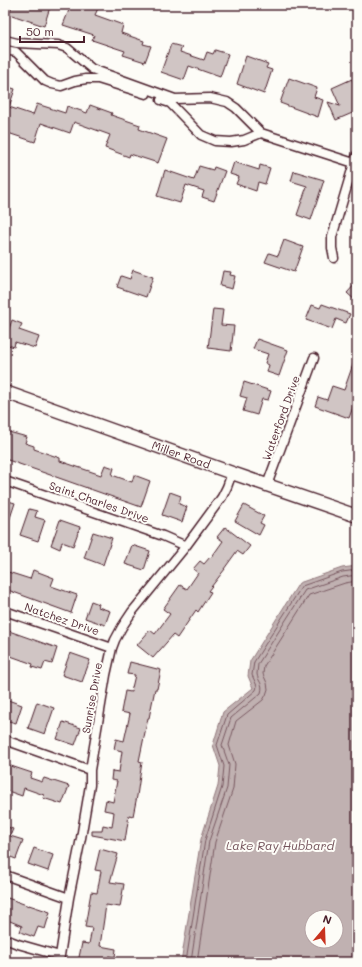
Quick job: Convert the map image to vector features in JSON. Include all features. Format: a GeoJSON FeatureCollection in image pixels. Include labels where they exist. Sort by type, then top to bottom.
{"type":"FeatureCollection","features":[{"type":"Feature","properties":{"kind":"main road","name":"Miller Road"},"geometry":{"type":"LineString","coordinates":[[5,392],[357,516]]}},
{"type":"Feature","properties":{"kind":"street"},"geometry":{"type":"LineString","coordinates":[[5,40],[17,43],[58,45],[68,48],[92,69],[170,104],[201,135],[215,141],[231,142],[244,140],[261,133]]}},
{"type":"Feature","properties":{"kind":"street"},"geometry":{"type":"LineString","coordinates":[[5,50],[16,52],[45,81],[52,84],[61,86],[86,79],[98,79],[131,86],[175,99],[210,98],[227,102],[236,108],[261,133],[355,159],[332,238],[334,258]]}},
{"type":"Feature","properties":{"kind":"street","name":"Waterford Drive"},"geometry":{"type":"LineString","coordinates":[[267,485],[314,358]]}},
{"type":"Feature","properties":{"kind":"street","name":"Sunrise Drive"},"geometry":{"type":"LineString","coordinates":[[59,959],[69,898],[80,848],[90,785],[90,770],[112,648],[122,627],[132,612],[186,546],[222,497],[232,473]]}},
{"type":"Feature","properties":{"kind":"street","name":"Saint Charles Drive"},"geometry":{"type":"LineString","coordinates":[[5,481],[163,536],[186,546]]}},
{"type":"Feature","properties":{"kind":"street","name":"Natchez Drive"},"geometry":{"type":"LineString","coordinates":[[5,611],[112,648]]}},
{"type":"Feature","properties":{"kind":"street"},"geometry":{"type":"LineString","coordinates":[[5,740],[90,770]]}},
{"type":"Feature","properties":{"kind":"street"},"geometry":{"type":"LineString","coordinates":[[5,875],[69,898]]}},
{"type":"Feature","properties":{"kind":"street"},"geometry":{"type":"LineString","coordinates":[[5,939],[59,959]]}},
{"type":"Feature","properties":{"kind":"water","name":"Lake Ray Hubbard"},"geometry":{"type":"Polygon","coordinates":[[[357,566],[357,962],[181,962],[201,839],[218,786],[220,766],[213,745],[223,712],[253,688],[248,676],[250,661],[299,583],[342,568],[357,566]]]}},
{"type":"Feature","properties":{"kind":"building"},"geometry":{"type":"Polygon","coordinates":[[[12,5],[44,5],[50,7],[44,26],[9,14],[12,5]]]}},
{"type":"Feature","properties":{"kind":"building"},"geometry":{"type":"Polygon","coordinates":[[[71,5],[99,6],[95,15],[123,25],[121,33],[144,41],[143,44],[151,46],[145,62],[123,55],[125,51],[92,40],[94,35],[63,25],[71,5]]]}},
{"type":"Feature","properties":{"kind":"building"},"geometry":{"type":"Polygon","coordinates":[[[171,44],[182,47],[180,52],[204,60],[207,52],[213,54],[215,50],[228,54],[220,77],[189,66],[184,80],[161,72],[171,44]]]}},
{"type":"Feature","properties":{"kind":"building"},"geometry":{"type":"Polygon","coordinates":[[[246,56],[268,64],[266,68],[272,70],[264,94],[237,84],[246,56]]]}},
{"type":"Feature","properties":{"kind":"building"},"geometry":{"type":"Polygon","coordinates":[[[289,78],[317,88],[314,97],[323,100],[318,117],[280,103],[289,78]]]}},
{"type":"Feature","properties":{"kind":"building"},"geometry":{"type":"Polygon","coordinates":[[[352,79],[357,90],[357,111],[336,120],[328,102],[340,106],[332,88],[352,79]]]}},
{"type":"Feature","properties":{"kind":"building"},"geometry":{"type":"Polygon","coordinates":[[[5,86],[15,89],[9,107],[33,115],[37,104],[65,113],[67,106],[87,113],[90,105],[112,113],[111,115],[140,125],[139,129],[167,139],[158,163],[130,154],[129,157],[105,148],[110,135],[74,122],[70,133],[41,123],[35,142],[5,132],[5,86]]]}},
{"type":"Feature","properties":{"kind":"building"},"geometry":{"type":"Polygon","coordinates":[[[234,162],[259,170],[260,165],[270,168],[265,184],[258,182],[256,191],[236,184],[239,177],[230,174],[234,162]]]}},
{"type":"Feature","properties":{"kind":"building"},"geometry":{"type":"Polygon","coordinates":[[[199,166],[213,170],[214,167],[225,171],[214,201],[202,197],[204,191],[186,185],[180,203],[157,196],[165,170],[194,180],[199,166]]]}},
{"type":"Feature","properties":{"kind":"building"},"geometry":{"type":"Polygon","coordinates":[[[294,171],[324,180],[311,220],[297,215],[307,186],[291,181],[294,171]]]}},
{"type":"Feature","properties":{"kind":"building"},"geometry":{"type":"Polygon","coordinates":[[[284,240],[303,247],[294,272],[265,262],[269,253],[278,256],[284,240]]]}},
{"type":"Feature","properties":{"kind":"building"},"geometry":{"type":"Polygon","coordinates":[[[133,270],[153,277],[146,297],[117,287],[121,276],[130,279],[133,270]]]}},
{"type":"Feature","properties":{"kind":"building"},"geometry":{"type":"Polygon","coordinates":[[[223,271],[231,272],[230,275],[235,276],[232,289],[220,286],[223,271]]]}},
{"type":"Feature","properties":{"kind":"building"},"geometry":{"type":"Polygon","coordinates":[[[357,282],[357,302],[347,293],[357,282]]]}},
{"type":"Feature","properties":{"kind":"building"},"geometry":{"type":"Polygon","coordinates":[[[322,304],[350,314],[346,323],[336,319],[332,329],[306,320],[312,305],[320,308],[322,304]]]}},
{"type":"Feature","properties":{"kind":"building"},"geometry":{"type":"Polygon","coordinates":[[[213,309],[223,310],[221,325],[234,326],[231,351],[208,348],[213,309]]]}},
{"type":"Feature","properties":{"kind":"building"},"geometry":{"type":"Polygon","coordinates":[[[12,320],[22,324],[19,330],[39,337],[35,348],[15,342],[14,347],[5,344],[12,320]]]}},
{"type":"Feature","properties":{"kind":"building"},"geometry":{"type":"Polygon","coordinates":[[[257,339],[288,350],[279,376],[267,372],[269,365],[265,363],[268,354],[253,349],[257,339]]]}},
{"type":"Feature","properties":{"kind":"building"},"geometry":{"type":"Polygon","coordinates":[[[356,356],[357,396],[349,418],[315,406],[318,397],[327,400],[332,386],[344,390],[356,356]]]}},
{"type":"Feature","properties":{"kind":"building"},"geometry":{"type":"Polygon","coordinates":[[[244,382],[271,391],[268,400],[262,399],[257,415],[243,411],[247,398],[240,396],[244,382]]]}},
{"type":"Feature","properties":{"kind":"building"},"geometry":{"type":"Polygon","coordinates":[[[5,431],[27,437],[25,443],[34,446],[34,449],[60,458],[60,461],[101,475],[105,465],[114,468],[112,475],[132,482],[134,475],[150,481],[141,507],[5,459],[5,431]]]}},
{"type":"Feature","properties":{"kind":"building"},"geometry":{"type":"Polygon","coordinates":[[[170,492],[181,496],[179,504],[187,507],[182,522],[162,515],[170,492]]]}},
{"type":"Feature","properties":{"kind":"building"},"geometry":{"type":"Polygon","coordinates":[[[5,500],[15,503],[6,530],[5,530],[5,500]]]}},
{"type":"Feature","properties":{"kind":"building"},"geometry":{"type":"Polygon","coordinates":[[[244,505],[264,516],[260,523],[264,525],[259,535],[235,521],[244,505]]]}},
{"type":"Feature","properties":{"kind":"building"},"geometry":{"type":"Polygon","coordinates":[[[29,509],[37,511],[35,517],[45,520],[38,541],[20,535],[29,509]]]}},
{"type":"Feature","properties":{"kind":"building"},"geometry":{"type":"Polygon","coordinates":[[[60,520],[80,527],[73,546],[62,542],[60,549],[51,545],[60,520]]]}},
{"type":"Feature","properties":{"kind":"building"},"geometry":{"type":"Polygon","coordinates":[[[225,527],[250,546],[243,555],[237,551],[208,591],[211,592],[198,612],[196,610],[177,638],[173,635],[153,658],[137,645],[150,630],[155,634],[170,614],[163,609],[180,585],[187,589],[198,573],[193,569],[200,561],[204,564],[210,557],[211,558],[223,541],[217,537],[225,527]]]}},
{"type":"Feature","properties":{"kind":"building"},"geometry":{"type":"Polygon","coordinates":[[[93,532],[112,538],[103,565],[84,558],[93,532]]]}},
{"type":"Feature","properties":{"kind":"building"},"geometry":{"type":"Polygon","coordinates":[[[132,545],[150,551],[144,570],[125,564],[132,545]]]}},
{"type":"Feature","properties":{"kind":"building"},"geometry":{"type":"Polygon","coordinates":[[[33,570],[54,578],[51,586],[77,595],[71,613],[5,589],[5,571],[30,579],[33,570]]]}},
{"type":"Feature","properties":{"kind":"building"},"geometry":{"type":"Polygon","coordinates":[[[91,601],[99,604],[98,607],[110,611],[105,625],[85,618],[91,601]]]}},
{"type":"Feature","properties":{"kind":"building"},"geometry":{"type":"Polygon","coordinates":[[[9,631],[57,648],[52,664],[45,662],[42,670],[32,667],[33,664],[5,654],[5,643],[9,631]]]}},
{"type":"Feature","properties":{"kind":"building"},"geometry":{"type":"Polygon","coordinates":[[[70,653],[90,660],[82,682],[62,675],[70,653]]]}},
{"type":"Feature","properties":{"kind":"building"},"geometry":{"type":"Polygon","coordinates":[[[130,662],[161,670],[148,718],[139,761],[142,762],[137,796],[133,816],[129,815],[125,841],[92,835],[92,831],[102,831],[103,825],[112,827],[114,812],[104,810],[106,800],[113,802],[117,781],[111,780],[112,771],[119,772],[122,751],[114,749],[116,739],[124,741],[130,714],[121,712],[125,691],[131,692],[135,675],[127,674],[130,662]]]}},
{"type":"Feature","properties":{"kind":"building"},"geometry":{"type":"Polygon","coordinates":[[[5,699],[22,705],[16,723],[5,720],[5,699]]]}},
{"type":"Feature","properties":{"kind":"building"},"geometry":{"type":"Polygon","coordinates":[[[37,702],[54,708],[45,734],[28,728],[37,702]]]}},
{"type":"Feature","properties":{"kind":"building"},"geometry":{"type":"Polygon","coordinates":[[[63,722],[81,728],[75,745],[57,739],[63,722]]]}},
{"type":"Feature","properties":{"kind":"building"},"geometry":{"type":"Polygon","coordinates":[[[5,764],[32,773],[30,778],[42,782],[44,778],[69,786],[62,804],[43,798],[44,795],[24,788],[22,796],[5,790],[5,764]]]}},
{"type":"Feature","properties":{"kind":"building"},"geometry":{"type":"Polygon","coordinates":[[[5,826],[13,829],[10,836],[23,840],[16,859],[5,855],[5,826]]]}},
{"type":"Feature","properties":{"kind":"building"},"geometry":{"type":"Polygon","coordinates":[[[34,848],[53,855],[48,871],[28,864],[34,848]]]}},
{"type":"Feature","properties":{"kind":"building"},"geometry":{"type":"Polygon","coordinates":[[[100,849],[118,854],[110,882],[124,884],[120,907],[106,905],[100,946],[116,949],[115,957],[109,956],[108,961],[103,960],[102,962],[78,962],[82,943],[89,944],[92,928],[85,927],[91,892],[97,893],[101,871],[95,870],[100,849]]]}},
{"type":"Feature","properties":{"kind":"building"},"geometry":{"type":"Polygon","coordinates":[[[5,897],[50,912],[45,929],[38,927],[34,937],[20,932],[22,926],[5,919],[5,897]]]}}]}
